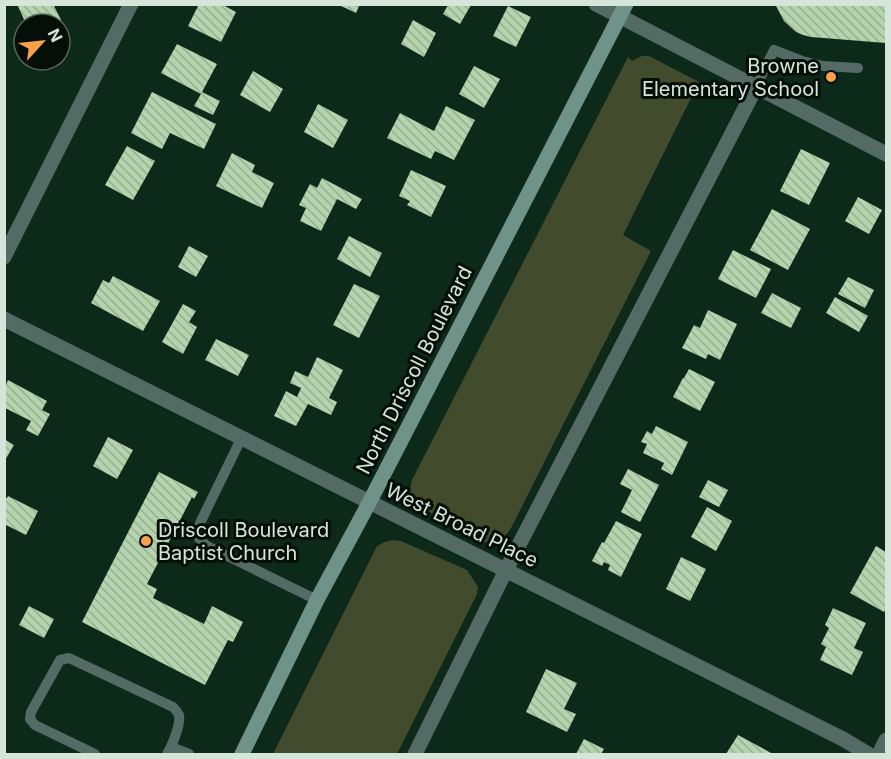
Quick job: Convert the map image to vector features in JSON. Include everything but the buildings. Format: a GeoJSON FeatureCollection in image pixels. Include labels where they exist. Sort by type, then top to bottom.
{"type":"FeatureCollection","features":[{"type":"Feature","properties":{"kind":"main road","name":"North Driscoll Boulevard"},"geometry":{"type":"LineString","coordinates":[[242,754],[317,600],[623,10]]}},
{"type":"Feature","properties":{"kind":"street"},"geometry":{"type":"LineString","coordinates":[[4,257],[131,4]]}},
{"type":"Feature","properties":{"kind":"street"},"geometry":{"type":"LineString","coordinates":[[596,4],[623,10],[756,87],[886,154]]}},
{"type":"Feature","properties":{"kind":"street"},"geometry":{"type":"LineString","coordinates":[[415,754],[506,570],[756,87]]}},
{"type":"Feature","properties":{"kind":"street","name":"West Broad Place"},"geometry":{"type":"LineString","coordinates":[[4,319],[843,739],[868,754]]}},
{"type":"Feature","properties":{"kind":"street"},"geometry":{"type":"LineString","coordinates":[[879,754],[886,740]]}},
{"type":"Feature","properties":{"kind":"lane"},"geometry":{"type":"LineString","coordinates":[[756,87],[774,50],[802,62],[858,68]]}},
{"type":"Feature","properties":{"kind":"lane"},"geometry":{"type":"LineString","coordinates":[[241,439],[196,531],[198,538],[207,546],[317,600]]}},
{"type":"Feature","properties":{"kind":"lane"},"geometry":{"type":"LineString","coordinates":[[95,754],[35,725],[30,719],[31,712],[60,660],[69,658],[173,707],[178,713],[179,721],[169,751],[189,754]]}},
{"type":"Feature","properties":{"kind":"green space"},"geometry":{"type":"Polygon","coordinates":[[[642,56],[649,56],[699,82],[623,235],[651,251],[510,530],[496,542],[483,542],[414,503],[409,493],[412,480],[628,57],[632,61],[642,56]]]}},
{"type":"Feature","properties":{"kind":"green space"},"geometry":{"type":"Polygon","coordinates":[[[392,540],[401,541],[467,570],[478,587],[477,594],[397,754],[273,754],[377,546],[392,540]]]}},
{"type":"Feature","properties":{"kind":"place","name":"Browne Elementary School"},"geometry":{"type":"Point","coordinates":[831,77]}},
{"type":"Feature","properties":{"kind":"place","name":"Driscoll Boulevard Baptist Church"},"geometry":{"type":"Point","coordinates":[146,541]}}]}
